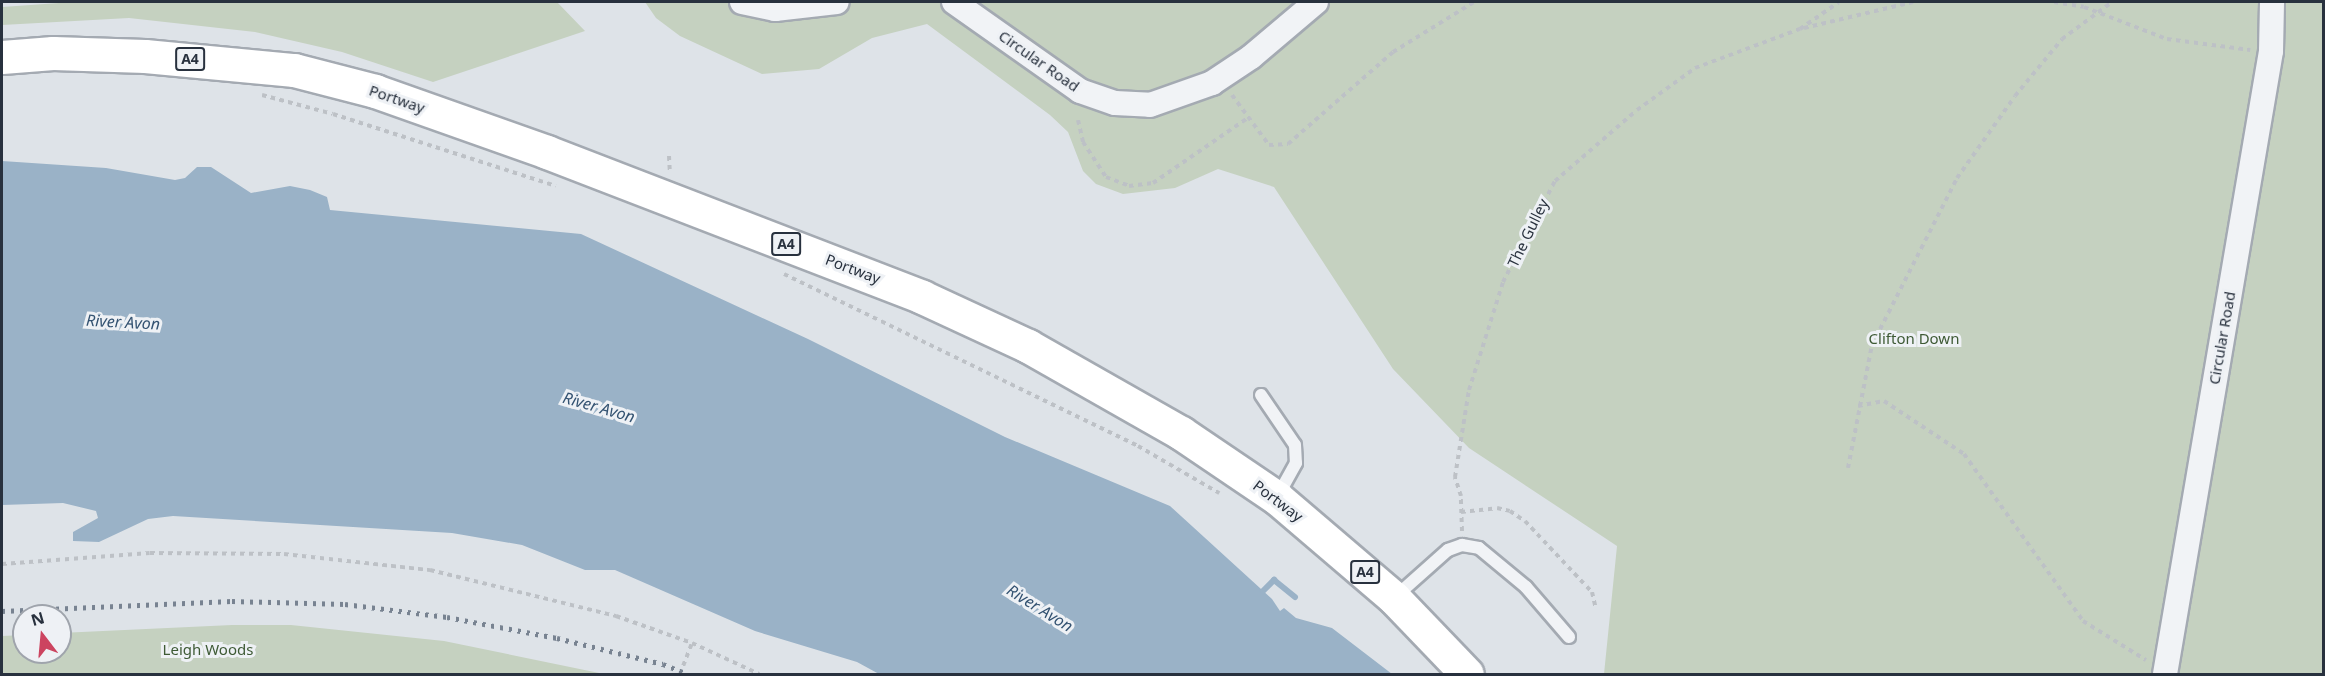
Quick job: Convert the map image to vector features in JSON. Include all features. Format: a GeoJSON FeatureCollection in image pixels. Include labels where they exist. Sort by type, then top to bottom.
{"type":"FeatureCollection","features":[{"type":"Feature","properties":{"kind":"highway","name":"Portway"},"geometry":{"type":"LineString","coordinates":[[2,57],[53,53],[212,61],[294,70],[375,91],[547,152],[599,175],[922,297],[1028,346],[1181,432],[1277,498],[1394,598],[1467,675]]}},
{"type":"Feature","properties":{"kind":"street"},"geometry":{"type":"LineString","coordinates":[[742,2],[776,9],[837,2]]}},
{"type":"Feature","properties":{"kind":"street","name":"Circular Road"},"geometry":{"type":"LineString","coordinates":[[954,2],[1080,91],[1115,103],[1150,105],[1212,83],[1251,57],[1316,2]]}},
{"type":"Feature","properties":{"kind":"street","name":"Circular Road"},"geometry":{"type":"LineString","coordinates":[[2160,670],[2271,51],[2272,2]]}},
{"type":"Feature","properties":{"kind":"lane"},"geometry":{"type":"LineString","coordinates":[[1261,395],[1294,445],[1296,462],[1277,498]]}},
{"type":"Feature","properties":{"kind":"lane"},"geometry":{"type":"LineString","coordinates":[[1394,598],[1442,554],[1462,546],[1479,548],[1501,564],[1569,636]]}},
{"type":"Feature","properties":{"kind":"path"},"geometry":{"type":"LineString","coordinates":[[1228,90],[1269,145],[1288,144],[1393,52],[1474,2]]}},
{"type":"Feature","properties":{"kind":"path","name":"The Gulley"},"geometry":{"type":"LineString","coordinates":[[1462,546],[1461,512],[1455,477],[1469,390],[1503,282],[1555,181],[1637,110],[1695,68],[1800,29],[1839,2]]}},
{"type":"Feature","properties":{"kind":"path"},"geometry":{"type":"LineString","coordinates":[[1800,29],[1913,2]]}},
{"type":"Feature","properties":{"kind":"path"},"geometry":{"type":"LineString","coordinates":[[2054,2],[2093,11],[2167,39],[2271,51]]}},
{"type":"Feature","properties":{"kind":"path"},"geometry":{"type":"LineString","coordinates":[[1848,468],[1858,405],[1872,345],[1957,178],[2015,96],[2062,39],[2100,14],[2112,2]]}},
{"type":"Feature","properties":{"kind":"path"},"geometry":{"type":"LineString","coordinates":[[260,95],[333,114],[565,189]]}},
{"type":"Feature","properties":{"kind":"path"},"geometry":{"type":"LineString","coordinates":[[1078,120],[1083,142],[1106,177],[1129,186],[1153,183],[1248,117]]}},
{"type":"Feature","properties":{"kind":"path","name":"Portway"},"geometry":{"type":"LineString","coordinates":[[774,270],[1138,446],[1229,499]]}},
{"type":"Feature","properties":{"kind":"path"},"geometry":{"type":"LineString","coordinates":[[1858,405],[1884,401],[1964,454],[2084,621],[2160,670]]}},
{"type":"Feature","properties":{"kind":"path"},"geometry":{"type":"LineString","coordinates":[[1461,512],[1497,508],[1510,511],[1526,521],[1592,592],[1596,609]]}},
{"type":"Feature","properties":{"kind":"path"},"geometry":{"type":"LineString","coordinates":[[2,564],[150,553],[284,554],[430,570],[616,616],[692,643],[759,675]]}},
{"type":"Feature","properties":{"kind":"path"},"geometry":{"type":"LineString","coordinates":[[680,675],[692,643]]}},
{"type":"Feature","properties":{"kind":"green space"},"geometry":{"type":"Polygon","coordinates":[[[73,2],[557,2],[585,31],[433,82],[342,52],[255,32],[129,18],[2,25],[2,7],[73,2]]]}},
{"type":"Feature","properties":{"kind":"green space","name":"Clifton Down"},"geometry":{"type":"Polygon","coordinates":[[[645,2],[2323,2],[2323,674],[1604,674],[1617,546],[1469,448],[1393,369],[1274,187],[1218,169],[1175,188],[1123,194],[1096,184],[1083,171],[1068,132],[1050,115],[927,24],[872,38],[819,69],[762,74],[680,36],[656,18],[645,2]]]}},
{"type":"Feature","properties":{"kind":"green space","name":"Leigh Woods"},"geometry":{"type":"Polygon","coordinates":[[[232,625],[291,625],[444,641],[604,674],[2,674],[2,636],[12,636],[12,664],[72,664],[72,632],[232,625]]]}},
{"type":"Feature","properties":{"kind":"water","name":"River Avon"},"geometry":{"type":"Polygon","coordinates":[[[2,161],[106,168],[175,180],[185,178],[197,167],[211,167],[251,193],[290,186],[310,190],[327,197],[330,210],[581,234],[808,339],[1005,437],[1170,506],[1272,599],[1280,611],[1284,608],[1296,618],[1332,628],[1392,674],[879,674],[857,662],[755,631],[615,570],[585,570],[522,545],[452,533],[173,516],[148,519],[99,542],[73,541],[73,532],[98,518],[96,511],[63,503],[2,505],[2,161]]]}},
{"type":"Feature","properties":{"kind":"waterway"},"geometry":{"type":"LineString","coordinates":[[1263,591],[1274,580],[1295,597]]}},
{"type":"Feature","properties":{"kind":"railway"},"geometry":{"type":"LineString","coordinates":[[2,611],[232,601],[345,604],[447,617],[557,638],[663,664],[688,674]]}}]}
